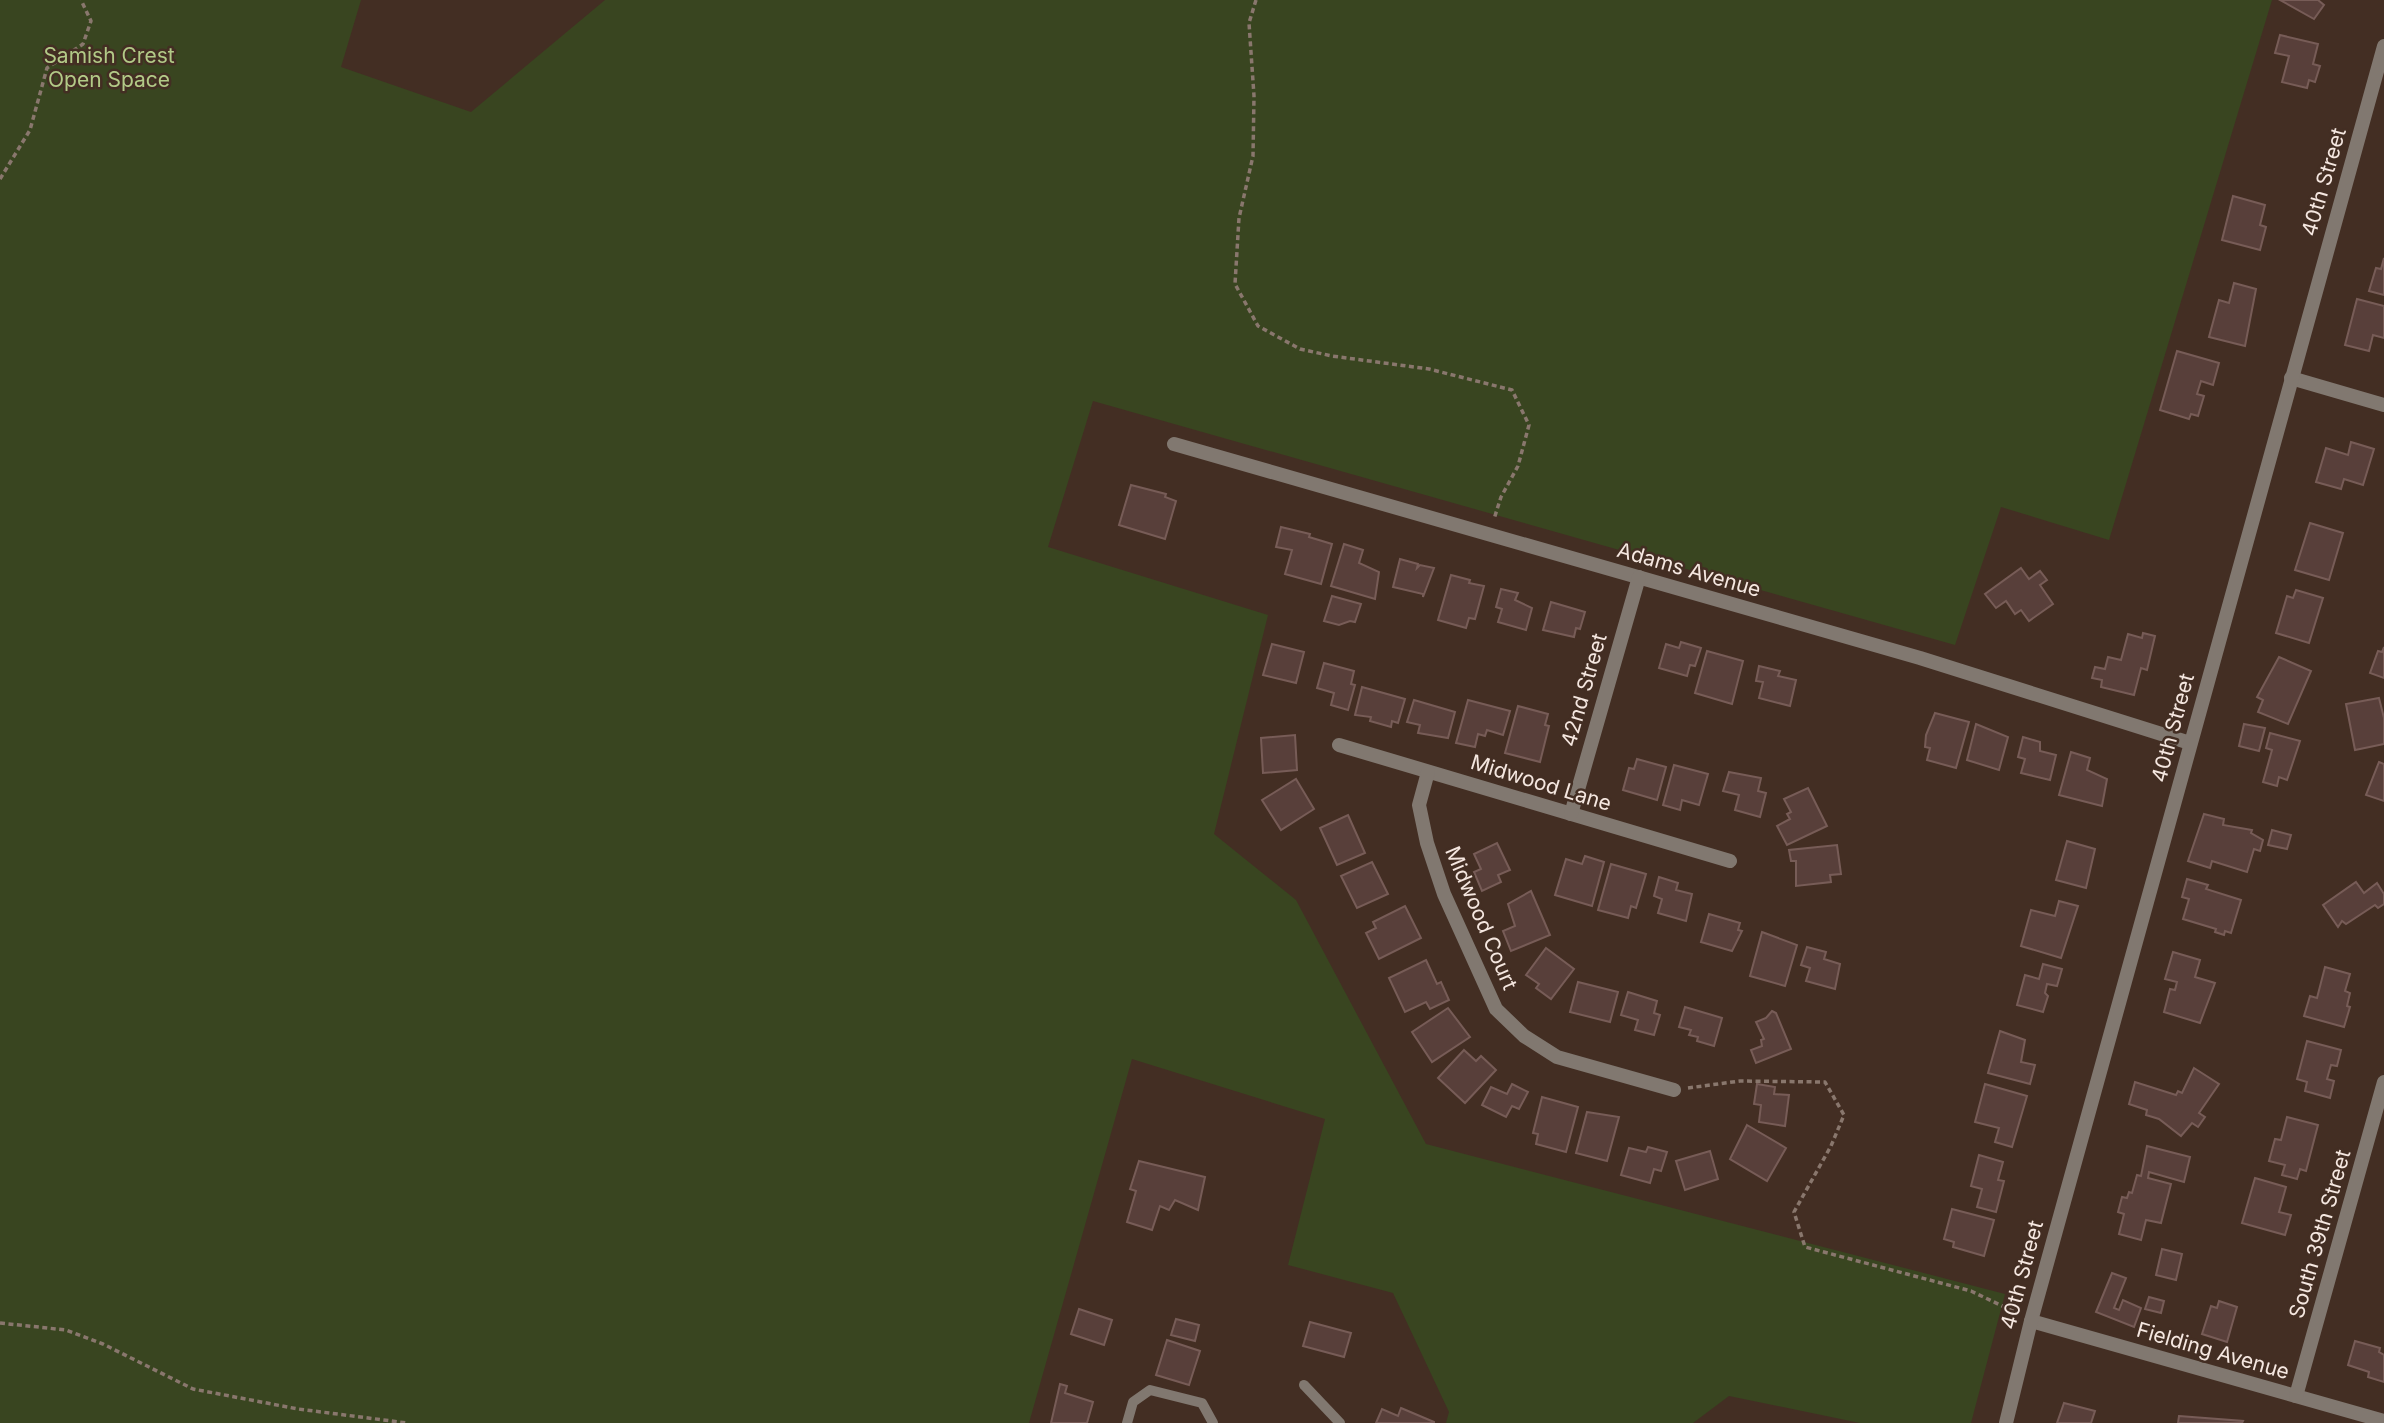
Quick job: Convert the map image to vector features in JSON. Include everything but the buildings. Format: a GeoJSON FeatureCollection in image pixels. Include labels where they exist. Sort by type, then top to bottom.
{"type":"FeatureCollection","features":[{"type":"Feature","properties":{"kind":"street","name":"40th Street"},"geometry":{"type":"LineString","coordinates":[[2006,1423],[2031,1321],[2384,46]]}},
{"type":"Feature","properties":{"kind":"street"},"geometry":{"type":"LineString","coordinates":[[2291,377],[2384,405]]}},
{"type":"Feature","properties":{"kind":"street","name":"Adams Avenue"},"geometry":{"type":"LineString","coordinates":[[1174,444],[1920,658],[2190,743]]}},
{"type":"Feature","properties":{"kind":"street","name":"42nd Street"},"geometry":{"type":"LineString","coordinates":[[1571,814],[1639,578]]}},
{"type":"Feature","properties":{"kind":"street","name":"Midwood Lane"},"geometry":{"type":"LineString","coordinates":[[1339,745],[1730,861]]}},
{"type":"Feature","properties":{"kind":"street","name":"Midwood Court"},"geometry":{"type":"LineString","coordinates":[[1428,772],[1419,805],[1427,843],[1444,894],[1496,1009],[1524,1036],[1557,1056],[1674,1090]]}},
{"type":"Feature","properties":{"kind":"street","name":"South 39th Street"},"geometry":{"type":"LineString","coordinates":[[2296,1396],[2384,1083]]}},
{"type":"Feature","properties":{"kind":"street","name":"Fielding Avenue"},"geometry":{"type":"LineString","coordinates":[[2031,1321],[2384,1422]]}},
{"type":"Feature","properties":{"kind":"lane"},"geometry":{"type":"LineString","coordinates":[[1304,1385],[1340,1423]]}},
{"type":"Feature","properties":{"kind":"lane"},"geometry":{"type":"LineString","coordinates":[[1127,1423],[1133,1402],[1150,1390],[1202,1403],[1213,1423]]}},
{"type":"Feature","properties":{"kind":"path"},"geometry":{"type":"LineString","coordinates":[[0,179],[30,130],[47,68],[83,44],[91,20],[81,0]]}},
{"type":"Feature","properties":{"kind":"path"},"geometry":{"type":"LineString","coordinates":[[1256,0],[1250,23],[1254,96],[1253,156],[1239,218],[1235,284],[1258,326],[1300,349],[1429,369],[1512,390],[1529,425],[1518,466],[1500,497],[1489,535]]}},
{"type":"Feature","properties":{"kind":"path"},"geometry":{"type":"LineString","coordinates":[[1674,1090],[1740,1082],[1825,1082],[1844,1115],[1832,1146],[1794,1212],[1805,1247],[1971,1291],[2031,1321]]}},
{"type":"Feature","properties":{"kind":"path"},"geometry":{"type":"LineString","coordinates":[[0,1323],[66,1330],[103,1343],[193,1389],[298,1409],[407,1423]]}},
{"type":"Feature","properties":{"kind":"green space","name":"Samish Crest Open Space"},"geometry":{"type":"Polygon","coordinates":[[[0,0],[361,0],[341,67],[471,112],[605,0],[2272,0],[2109,540],[2001,507],[1955,645],[1093,401],[1048,547],[1268,615],[1214,834],[1296,900],[1426,1144],[2005,1294],[1971,1423],[1860,1423],[1729,1396],[1693,1423],[1446,1423],[1449,1412],[1393,1293],[1288,1265],[1325,1119],[1132,1059],[1029,1423],[0,1423],[0,0]]]}}]}
